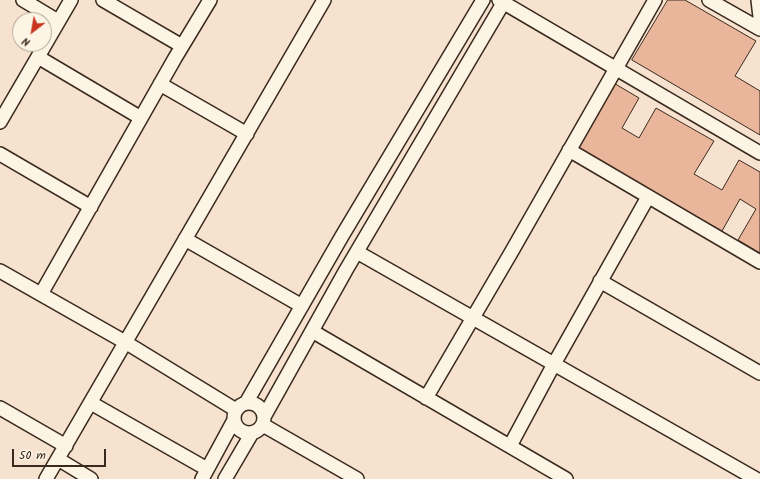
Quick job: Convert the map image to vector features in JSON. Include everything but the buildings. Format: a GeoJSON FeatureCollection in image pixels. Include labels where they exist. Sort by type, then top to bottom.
{"type":"FeatureCollection","features":[{"type":"Feature","properties":{"kind":"street"},"geometry":{"type":"LineString","coordinates":[[23,0],[58,21]]}},
{"type":"Feature","properties":{"kind":"street"},"geometry":{"type":"LineString","coordinates":[[0,122],[71,0]]}},
{"type":"Feature","properties":{"kind":"street"},"geometry":{"type":"LineString","coordinates":[[103,0],[182,46]]}},
{"type":"Feature","properties":{"kind":"street"},"geometry":{"type":"LineString","coordinates":[[41,294],[160,84],[210,0]]}},
{"type":"Feature","properties":{"kind":"street"},"geometry":{"type":"LineString","coordinates":[[46,479],[324,0]]}},
{"type":"Feature","properties":{"kind":"street"},"geometry":{"type":"LineString","coordinates":[[91,403],[204,474],[239,411],[483,0]]}},
{"type":"Feature","properties":{"kind":"street"},"geometry":{"type":"LineString","coordinates":[[426,398],[655,0]]}},
{"type":"Feature","properties":{"kind":"street"},"geometry":{"type":"LineString","coordinates":[[709,0],[760,29]]}},
{"type":"Feature","properties":{"kind":"street"},"geometry":{"type":"LineString","coordinates":[[758,0],[760,17]]}},
{"type":"Feature","properties":{"kind":"street"},"geometry":{"type":"LineString","coordinates":[[225,479],[252,433],[256,432],[264,420],[357,252],[502,1],[760,153]]}},
{"type":"Feature","properties":{"kind":"street"},"geometry":{"type":"LineString","coordinates":[[38,57],[141,118]]}},
{"type":"Feature","properties":{"kind":"street"},"geometry":{"type":"LineString","coordinates":[[160,84],[247,134]]}},
{"type":"Feature","properties":{"kind":"street"},"geometry":{"type":"LineString","coordinates":[[569,150],[760,262]]}},
{"type":"Feature","properties":{"kind":"street"},"geometry":{"type":"LineString","coordinates":[[0,154],[91,207]]}},
{"type":"Feature","properties":{"kind":"street"},"geometry":{"type":"LineString","coordinates":[[510,446],[600,281],[648,197]]}},
{"type":"Feature","properties":{"kind":"street"},"geometry":{"type":"LineString","coordinates":[[186,239],[302,306]]}},
{"type":"Feature","properties":{"kind":"street"},"geometry":{"type":"LineString","coordinates":[[357,252],[756,479]]}},
{"type":"Feature","properties":{"kind":"street"},"geometry":{"type":"LineString","coordinates":[[0,271],[126,342],[239,411]]}},
{"type":"Feature","properties":{"kind":"street"},"geometry":{"type":"LineString","coordinates":[[600,281],[760,373]]}},
{"type":"Feature","properties":{"kind":"street"},"geometry":{"type":"LineString","coordinates":[[312,332],[566,479]]}},
{"type":"Feature","properties":{"kind":"street"},"geometry":{"type":"LineString","coordinates":[[239,411],[255,403],[259,406],[264,420],[357,479]]}},
{"type":"Feature","properties":{"kind":"street"},"geometry":{"type":"LineString","coordinates":[[0,408],[66,446]]}},
{"type":"Feature","properties":{"kind":"street"},"geometry":{"type":"LineString","coordinates":[[239,411],[236,425],[243,432],[252,433]]}},
{"type":"Feature","properties":{"kind":"street"},"geometry":{"type":"LineString","coordinates":[[58,459],[92,479]]}}]}
